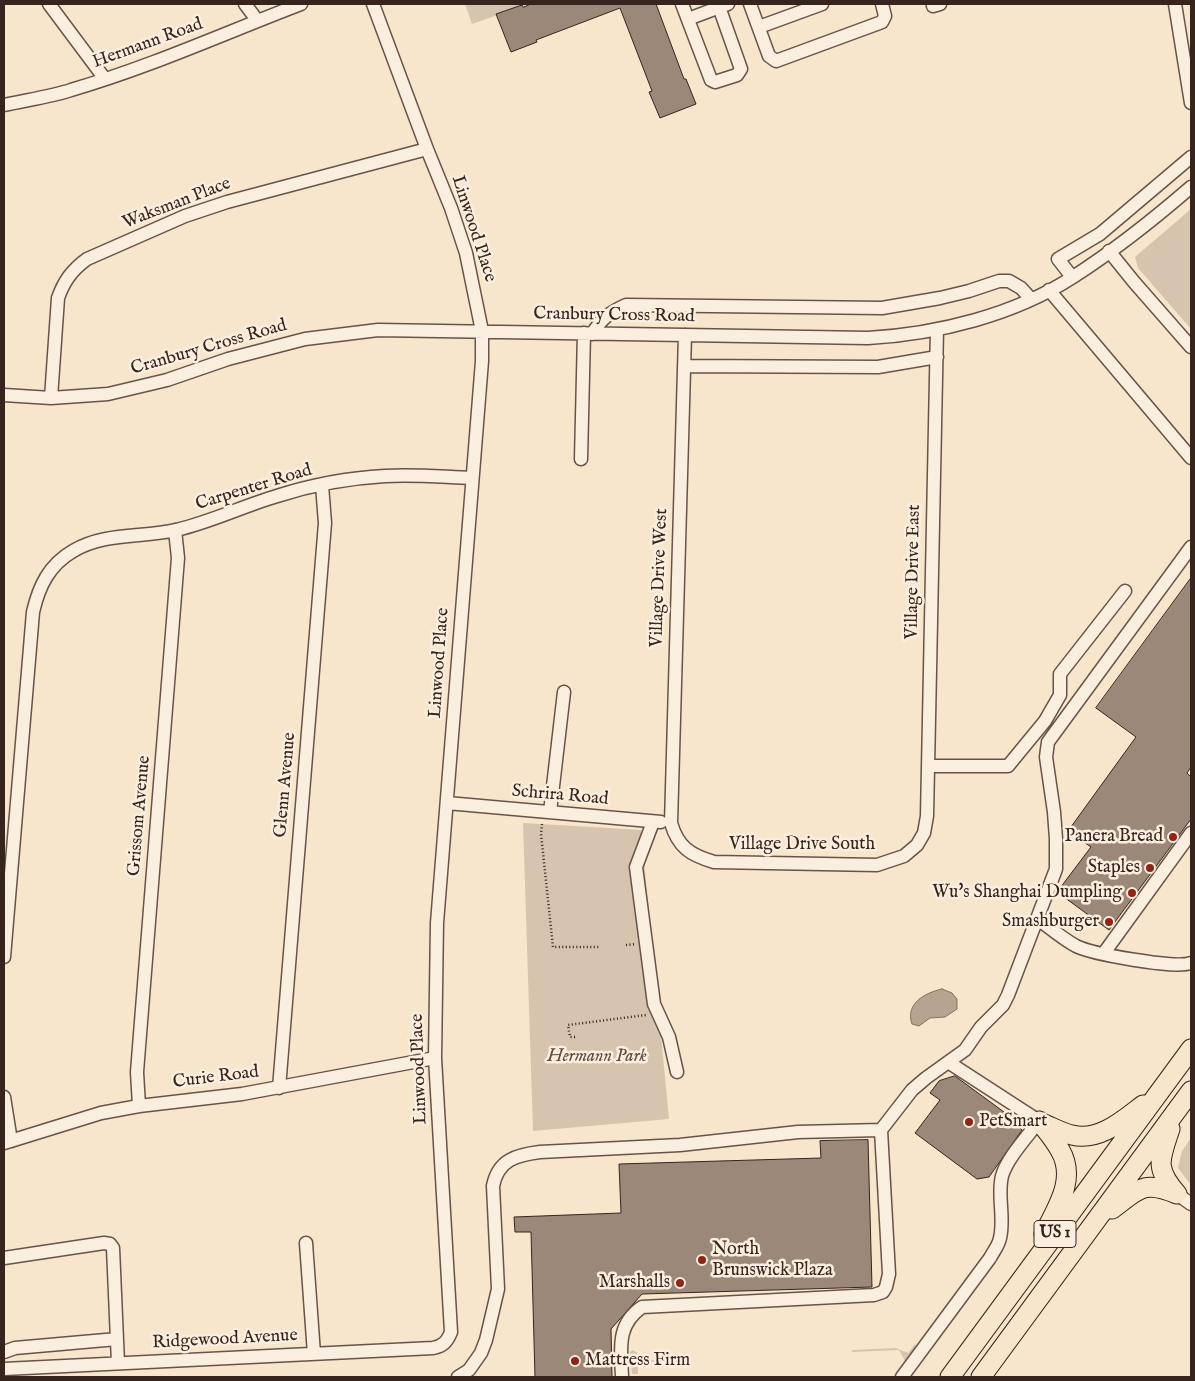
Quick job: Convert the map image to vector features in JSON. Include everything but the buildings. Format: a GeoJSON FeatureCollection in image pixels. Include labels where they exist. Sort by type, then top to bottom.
{"type":"FeatureCollection","features":[{"type":"Feature","properties":{"kind":"highway","name":"US 1"},"geometry":{"type":"LineString","coordinates":[[950,1377],[1191,1049]]}},
{"type":"Feature","properties":{"kind":"highway","name":"US 1"},"geometry":{"type":"LineString","coordinates":[[981,1377],[1191,1090]]}},
{"type":"Feature","properties":{"kind":"highway"},"geometry":{"type":"LineString","coordinates":[[1039,1121],[1072,1135],[1097,1134],[1117,1124],[1160,1092]]}},
{"type":"Feature","properties":{"kind":"highway"},"geometry":{"type":"LineString","coordinates":[[1176,1111],[1162,1153],[1161,1166],[1164,1178],[1184,1199]]}},
{"type":"Feature","properties":{"kind":"highway"},"geometry":{"type":"LineString","coordinates":[[1020,1281],[1059,1204],[1068,1177],[1066,1163],[1061,1151],[1039,1121]]}},
{"type":"Feature","properties":{"kind":"highway"},"geometry":{"type":"LineString","coordinates":[[1097,1220],[1132,1194],[1144,1188],[1155,1186],[1184,1199]]}},
{"type":"Feature","properties":{"kind":"street"},"geometry":{"type":"LineString","coordinates":[[49,4],[105,79]]}},
{"type":"Feature","properties":{"kind":"street"},"geometry":{"type":"LineString","coordinates":[[245,4],[258,20]]}},
{"type":"Feature","properties":{"kind":"street","name":"Hermann Road"},"geometry":{"type":"LineString","coordinates":[[4,105],[70,91],[179,53],[301,4]]}},
{"type":"Feature","properties":{"kind":"street","name":"Linwood Place"},"geometry":{"type":"LineString","coordinates":[[373,4],[451,208],[466,253],[482,331],[482,362],[437,923],[435,1058],[450,1332],[446,1342]]}},
{"type":"Feature","properties":{"kind":"street"},"geometry":{"type":"LineString","coordinates":[[682,4],[712,81],[717,82],[737,75],[741,69],[722,5],[688,19]]}},
{"type":"Feature","properties":{"kind":"street"},"geometry":{"type":"LineString","coordinates":[[750,4],[769,56],[779,62],[882,22],[885,16],[882,4]]}},
{"type":"Feature","properties":{"kind":"street"},"geometry":{"type":"LineString","coordinates":[[759,27],[822,4]]}},
{"type":"Feature","properties":{"kind":"street"},"geometry":{"type":"LineString","coordinates":[[1175,4],[1191,103]]}},
{"type":"Feature","properties":{"kind":"street","name":"Waksman Place"},"geometry":{"type":"LineString","coordinates":[[51,398],[58,298],[63,284],[74,269],[87,259],[185,216],[227,202],[427,148]]}},
{"type":"Feature","properties":{"kind":"street"},"geometry":{"type":"LineString","coordinates":[[1072,277],[1058,260],[1100,234],[1191,157]]}},
{"type":"Feature","properties":{"kind":"street","name":"Cranbury Cross Road"},"geometry":{"type":"LineString","coordinates":[[4,394],[51,398],[108,394],[167,380],[228,359],[305,339],[378,330],[868,338],[901,336],[938,329],[1006,309],[1049,290],[1072,277],[1151,221],[1191,187]]}},
{"type":"Feature","properties":{"kind":"street"},"geometry":{"type":"LineString","coordinates":[[1109,251],[1191,347]]}},
{"type":"Feature","properties":{"kind":"street"},"geometry":{"type":"LineString","coordinates":[[580,459],[588,333],[600,320],[626,305],[882,308],[940,298],[999,281],[1009,281],[1022,288],[1031,299]]}},
{"type":"Feature","properties":{"kind":"street"},"geometry":{"type":"LineString","coordinates":[[1049,290],[1191,458]]}},
{"type":"Feature","properties":{"kind":"street","name":"Village Drive East"},"geometry":{"type":"LineString","coordinates":[[927,816],[938,329]]}},
{"type":"Feature","properties":{"kind":"street","name":"Village Drive West"},"geometry":{"type":"LineString","coordinates":[[671,823],[685,335]]}},
{"type":"Feature","properties":{"kind":"street"},"geometry":{"type":"LineString","coordinates":[[684,366],[878,367],[937,357]]}},
{"type":"Feature","properties":{"kind":"street","name":"Carpenter Road"},"geometry":{"type":"LineString","coordinates":[[4,957],[33,612],[44,578],[55,565],[72,552],[91,542],[175,530],[213,520],[276,496],[322,485],[386,475],[472,478]]}},
{"type":"Feature","properties":{"kind":"street","name":"Glenn Avenue"},"geometry":{"type":"LineString","coordinates":[[279,1088],[326,523],[322,485]]}},
{"type":"Feature","properties":{"kind":"street","name":"Grissom Avenue"},"geometry":{"type":"LineString","coordinates":[[139,1106],[137,1072],[178,558],[175,530]]}},
{"type":"Feature","properties":{"kind":"street"},"geometry":{"type":"LineString","coordinates":[[622,1377],[621,1340],[626,1324],[633,1314],[642,1307],[874,1295],[883,1292],[889,1274],[881,1130],[912,1090],[964,1050],[981,1027],[1003,1005],[1056,869],[1055,830],[1046,747],[1191,547]]}},
{"type":"Feature","properties":{"kind":"street"},"geometry":{"type":"LineString","coordinates":[[928,766],[1008,766],[1045,721],[1060,695],[1060,674],[1125,591]]}},
{"type":"Feature","properties":{"kind":"street"},"geometry":{"type":"LineString","coordinates":[[550,818],[564,692]]}},
{"type":"Feature","properties":{"kind":"street","name":"Schrira Road"},"geometry":{"type":"LineString","coordinates":[[447,803],[550,818],[671,823]]}},
{"type":"Feature","properties":{"kind":"street","name":"Village Drive South"},"geometry":{"type":"LineString","coordinates":[[671,823],[674,835],[694,856],[714,862],[877,865],[904,856],[917,845],[924,833],[927,816]]}},
{"type":"Feature","properties":{"kind":"street"},"geometry":{"type":"LineString","coordinates":[[652,822],[636,867],[654,1004],[669,1037],[677,1072]]}},
{"type":"Feature","properties":{"kind":"street"},"geometry":{"type":"LineString","coordinates":[[1104,954],[1191,833]]}},
{"type":"Feature","properties":{"kind":"street"},"geometry":{"type":"LineString","coordinates":[[1038,919],[1077,947],[1147,962],[1176,965],[1191,963]]}},
{"type":"Feature","properties":{"kind":"street","name":"Curie Road"},"geometry":{"type":"LineString","coordinates":[[7,1142],[101,1113],[139,1106],[279,1088],[435,1058]]}},
{"type":"Feature","properties":{"kind":"street"},"geometry":{"type":"LineString","coordinates":[[902,1377],[990,1258],[1000,1240],[1002,1175],[1008,1162],[1039,1121],[948,1062]]}},
{"type":"Feature","properties":{"kind":"street"},"geometry":{"type":"LineString","coordinates":[[4,1097],[7,1142]]}},
{"type":"Feature","properties":{"kind":"street"},"geometry":{"type":"LineString","coordinates":[[458,1377],[469,1370],[476,1362],[486,1340],[498,1289],[493,1186],[495,1175],[511,1159],[540,1152],[680,1145],[798,1132],[881,1130]]}},
{"type":"Feature","properties":{"kind":"street"},"geometry":{"type":"LineString","coordinates":[[4,1258],[104,1243],[110,1244],[113,1248],[118,1363]]}},
{"type":"Feature","properties":{"kind":"street"},"geometry":{"type":"LineString","coordinates":[[306,1243],[314,1354]]}},
{"type":"Feature","properties":{"kind":"street"},"geometry":{"type":"LineString","coordinates":[[4,1352],[15,1348],[117,1339]]}},
{"type":"Feature","properties":{"kind":"street","name":"Ridgewood Avenue"},"geometry":{"type":"LineString","coordinates":[[4,1369],[432,1348],[441,1346],[446,1342]]}},
{"type":"Feature","properties":{"kind":"path"},"geometry":{"type":"LineString","coordinates":[[550,818],[542,824],[542,834],[554,947],[600,947]]}},
{"type":"Feature","properties":{"kind":"path"},"geometry":{"type":"LineString","coordinates":[[576,1037],[570,1037],[568,1025],[647,1015]]}},
{"type":"Feature","properties":{"kind":"green space"},"geometry":{"type":"Polygon","coordinates":[[[465,4],[528,4],[472,24],[465,4]]]}},
{"type":"Feature","properties":{"kind":"green space"},"geometry":{"type":"Polygon","coordinates":[[[1191,209],[1191,329],[1138,268],[1135,257],[1191,209]]]}},
{"type":"Feature","properties":{"kind":"green space","name":"Hermann Park"},"geometry":{"type":"Polygon","coordinates":[[[523,823],[641,830],[669,1119],[533,1131],[523,823]]]}},
{"type":"Feature","properties":{"kind":"green space"},"geometry":{"type":"Polygon","coordinates":[[[1191,1138],[1191,1185],[1178,1168],[1182,1151],[1191,1138]]]}},
{"type":"Feature","properties":{"kind":"green space"},"geometry":{"type":"Polygon","coordinates":[[[915,1344],[916,1346],[905,1361],[899,1350],[852,1352],[852,1350],[896,1348],[908,1353],[915,1344]]]}},
{"type":"Feature","properties":{"kind":"green space"},"geometry":{"type":"Polygon","coordinates":[[[633,1350],[637,1353],[638,1360],[663,1360],[638,1363],[638,1374],[632,1374],[630,1352],[633,1350]]]}},
{"type":"Feature","properties":{"kind":"shaded area"},"geometry":{"type":"Polygon","coordinates":[[[942,989],[952,993],[957,999],[957,1009],[945,1017],[930,1018],[919,1026],[912,1024],[911,1011],[918,1000],[929,993],[942,989]]]}},
{"type":"Feature","properties":{"kind":"place","name":"Panera Bread"},"geometry":{"type":"Point","coordinates":[1173,837]}},
{"type":"Feature","properties":{"kind":"place","name":"Staples"},"geometry":{"type":"Point","coordinates":[1150,868]}},
{"type":"Feature","properties":{"kind":"place","name":"Wu's Shanghai Dumpling"},"geometry":{"type":"Point","coordinates":[1132,893]}},
{"type":"Feature","properties":{"kind":"place","name":"Smashburger"},"geometry":{"type":"Point","coordinates":[1109,922]}},
{"type":"Feature","properties":{"kind":"place","name":"PetSmart"},"geometry":{"type":"Point","coordinates":[969,1122]}},
{"type":"Feature","properties":{"kind":"place","name":"North Brunswick Plaza"},"geometry":{"type":"Point","coordinates":[702,1260]}},
{"type":"Feature","properties":{"kind":"place","name":"Marshalls"},"geometry":{"type":"Point","coordinates":[680,1283]}},
{"type":"Feature","properties":{"kind":"place","name":"Mattress Firm"},"geometry":{"type":"Point","coordinates":[575,1361]}}]}
